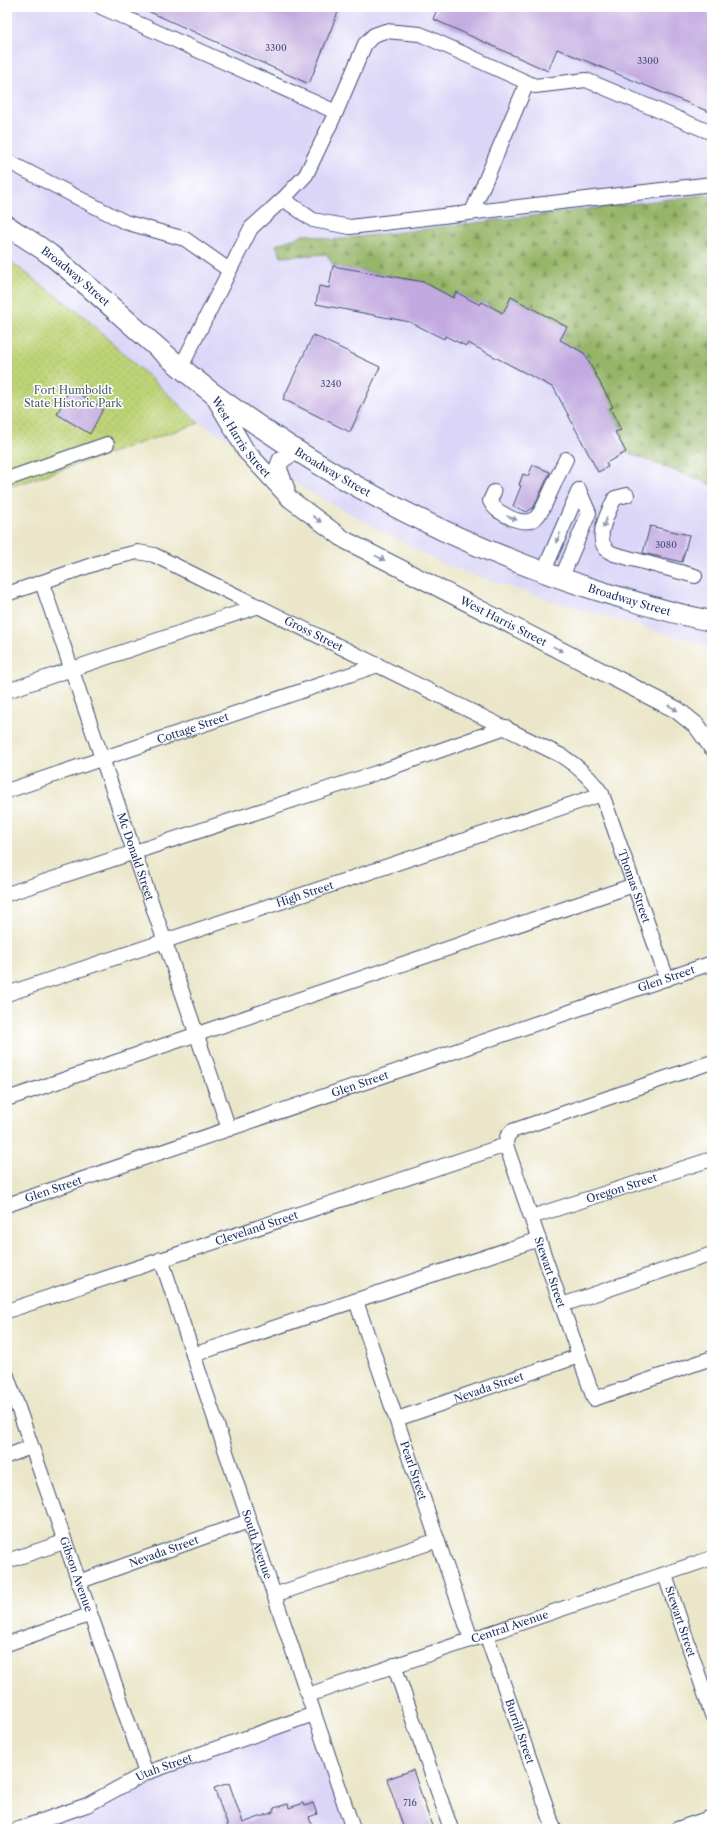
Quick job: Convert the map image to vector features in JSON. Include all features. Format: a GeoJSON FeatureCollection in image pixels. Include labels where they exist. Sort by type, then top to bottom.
{"type":"FeatureCollection","features":[{"type":"Feature","properties":{"kind":"highway","name":"Broadway Street"},"geometry":{"type":"LineString","coordinates":[[7,226],[50,254],[211,391],[295,451],[433,527],[552,576],[627,599],[712,621]]}},
{"type":"Feature","properties":{"kind":"main road","name":"West Harris Street"},"geometry":{"type":"LineString","coordinates":[[211,391],[246,451],[290,499],[345,540],[677,710],[697,726],[712,747]]}},
{"type":"Feature","properties":{"kind":"main road","name":"West Harris Street"},"geometry":{"type":"LineString","coordinates":[[290,499],[280,477],[278,468],[281,460],[295,451]]}},
{"type":"Feature","properties":{"kind":"street"},"geometry":{"type":"LineString","coordinates":[[101,7],[336,112]]}},
{"type":"Feature","properties":{"kind":"street"},"geometry":{"type":"LineString","coordinates":[[181,367],[251,228],[283,199],[306,175],[336,112],[365,44],[374,35],[385,31],[420,34],[535,86],[586,80],[712,133]]}},
{"type":"Feature","properties":{"kind":"street"},"geometry":{"type":"LineString","coordinates":[[472,212],[527,83]]}},
{"type":"Feature","properties":{"kind":"street"},"geometry":{"type":"LineString","coordinates":[[7,161],[124,222],[186,240],[229,270]]}},
{"type":"Feature","properties":{"kind":"street"},"geometry":{"type":"LineString","coordinates":[[283,199],[314,220],[350,226],[712,183]]}},
{"type":"Feature","properties":{"kind":"street"},"geometry":{"type":"LineString","coordinates":[[7,479],[107,444]]}},
{"type":"Feature","properties":{"kind":"street"},"geometry":{"type":"LineString","coordinates":[[494,492],[490,502],[494,509],[517,520],[530,521],[536,518],[543,510],[566,459]]}},
{"type":"Feature","properties":{"kind":"street"},"geometry":{"type":"LineString","coordinates":[[579,490],[588,512],[552,576],[579,490]]}},
{"type":"Feature","properties":{"kind":"street"},"geometry":{"type":"LineString","coordinates":[[627,495],[615,498],[600,537],[603,546],[608,552],[695,576]]}},
{"type":"Feature","properties":{"kind":"street","name":"Gross Street"},"geometry":{"type":"LineString","coordinates":[[7,594],[112,558],[138,552],[154,556],[378,665],[424,690],[562,756],[592,779],[602,794]]}},
{"type":"Feature","properties":{"kind":"street","name":"Mc Donald Street"},"geometry":{"type":"LineString","coordinates":[[42,583],[229,1129]]}},
{"type":"Feature","properties":{"kind":"street"},"geometry":{"type":"LineString","coordinates":[[7,692],[259,606]]}},
{"type":"Feature","properties":{"kind":"street","name":"Cottage Street"},"geometry":{"type":"LineString","coordinates":[[7,791],[378,665]]}},
{"type":"Feature","properties":{"kind":"street"},"geometry":{"type":"LineString","coordinates":[[7,894],[376,773],[506,728]]}},
{"type":"Feature","properties":{"kind":"street","name":"Thomas Street"},"geometry":{"type":"LineString","coordinates":[[602,794],[667,979]]}},
{"type":"Feature","properties":{"kind":"street","name":"High Street"},"geometry":{"type":"LineString","coordinates":[[7,994],[602,794]]}},
{"type":"Feature","properties":{"kind":"street"},"geometry":{"type":"LineString","coordinates":[[7,1099],[634,885]]}},
{"type":"Feature","properties":{"kind":"street","name":"Glen Street"},"geometry":{"type":"LineString","coordinates":[[7,1205],[712,963]]}},
{"type":"Feature","properties":{"kind":"street"},"geometry":{"type":"LineString","coordinates":[[506,1145],[506,1136],[512,1131],[712,1062]]}},
{"type":"Feature","properties":{"kind":"street","name":"Stewart Street"},"geometry":{"type":"LineString","coordinates":[[506,1145],[594,1399],[712,1358]]}},
{"type":"Feature","properties":{"kind":"street","name":"Cleveland Street"},"geometry":{"type":"LineString","coordinates":[[7,1311],[506,1145]]}},
{"type":"Feature","properties":{"kind":"street","name":"Oregon Street"},"geometry":{"type":"LineString","coordinates":[[531,1217],[712,1159]]}},
{"type":"Feature","properties":{"kind":"street"},"geometry":{"type":"LineString","coordinates":[[193,1355],[539,1239]]}},
{"type":"Feature","properties":{"kind":"street"},"geometry":{"type":"LineString","coordinates":[[562,1305],[712,1254]]}},
{"type":"Feature","properties":{"kind":"street","name":"South Avenue"},"geometry":{"type":"LineString","coordinates":[[161,1259],[353,1829]]}},
{"type":"Feature","properties":{"kind":"street","name":"Pearl Street"},"geometry":{"type":"LineString","coordinates":[[356,1301],[471,1639]]}},
{"type":"Feature","properties":{"kind":"street","name":"Nevada Street"},"geometry":{"type":"LineString","coordinates":[[397,1419],[579,1356]]}},
{"type":"Feature","properties":{"kind":"street","name":"Gibson Avenue"},"geometry":{"type":"LineString","coordinates":[[7,1376],[89,1615],[146,1773]]}},
{"type":"Feature","properties":{"kind":"street"},"geometry":{"type":"LineString","coordinates":[[7,1456],[31,1448]]}},
{"type":"Feature","properties":{"kind":"street","name":"Nevada Street"},"geometry":{"type":"LineString","coordinates":[[78,1582],[249,1521]]}},
{"type":"Feature","properties":{"kind":"street"},"geometry":{"type":"LineString","coordinates":[[274,1595],[438,1540]]}},
{"type":"Feature","properties":{"kind":"street"},"geometry":{"type":"LineString","coordinates":[[7,1562],[64,1542]]}},
{"type":"Feature","properties":{"kind":"street","name":"Central Avenue"},"geometry":{"type":"LineString","coordinates":[[308,1695],[712,1558]]}},
{"type":"Feature","properties":{"kind":"street","name":"Stewart Street"},"geometry":{"type":"LineString","coordinates":[[665,1575],[712,1715]]}},
{"type":"Feature","properties":{"kind":"street"},"geometry":{"type":"LineString","coordinates":[[7,1644],[89,1615]]}},
{"type":"Feature","properties":{"kind":"street","name":"Burrill Street"},"geometry":{"type":"LineString","coordinates":[[486,1634],[554,1829]]}},
{"type":"Feature","properties":{"kind":"street"},"geometry":{"type":"LineString","coordinates":[[394,1665],[451,1829]]}},
{"type":"Feature","properties":{"kind":"street","name":"Utah Street"},"geometry":{"type":"LineString","coordinates":[[18,1829],[87,1805],[146,1773],[314,1714]]}},
{"type":"Feature","properties":{"kind":"street"},"geometry":{"type":"LineString","coordinates":[[677,1829],[712,1818]]}},
{"type":"Feature","properties":{"kind":"shaded area"},"geometry":{"type":"Polygon","coordinates":[[[7,7],[712,7],[712,194],[334,240],[306,234],[276,245],[281,257],[327,254],[424,282],[453,298],[456,292],[503,312],[511,297],[567,327],[560,340],[584,353],[613,407],[621,430],[626,452],[712,485],[712,647],[552,601],[445,565],[304,489],[227,438],[199,423],[83,316],[7,259],[7,7]]]}},
{"type":"Feature","properties":{"kind":"shaded area"},"geometry":{"type":"Polygon","coordinates":[[[314,1714],[353,1829],[18,1829],[146,1773],[314,1714]]]}},
{"type":"Feature","properties":{"kind":"green space"},"geometry":{"type":"Polygon","coordinates":[[[712,194],[712,485],[626,452],[621,430],[610,408],[612,407],[584,353],[560,340],[567,326],[511,297],[503,313],[482,302],[480,305],[456,292],[453,298],[424,282],[333,266],[327,254],[281,257],[276,245],[306,234],[334,240],[712,194]]]}},
{"type":"Feature","properties":{"kind":"green space","name":"Fort Humboldt State Historic Park"},"geometry":{"type":"Polygon","coordinates":[[[7,259],[83,316],[199,423],[7,488],[7,259]]]}},
{"type":"Feature","properties":{"kind":"building"},"geometry":{"type":"Polygon","coordinates":[[[139,7],[340,7],[309,84],[139,7]]]}},
{"type":"Feature","properties":{"kind":"building"},"geometry":{"type":"Polygon","coordinates":[[[438,7],[712,7],[712,113],[557,49],[548,71],[433,19],[438,7]]]}},
{"type":"Feature","properties":{"kind":"building"},"geometry":{"type":"Polygon","coordinates":[[[333,266],[424,282],[453,298],[456,292],[480,305],[482,302],[503,313],[511,297],[567,327],[560,340],[584,353],[613,407],[610,408],[621,430],[615,432],[626,452],[606,463],[608,467],[598,472],[554,388],[468,343],[466,346],[445,336],[444,339],[410,322],[316,304],[319,286],[329,288],[333,266]]]}},
{"type":"Feature","properties":{"kind":"building"},"geometry":{"type":"Polygon","coordinates":[[[313,335],[380,367],[350,432],[283,399],[313,335]]]}},
{"type":"Feature","properties":{"kind":"building"},"geometry":{"type":"Polygon","coordinates":[[[70,388],[103,409],[90,434],[57,414],[70,388]]]}},
{"type":"Feature","properties":{"kind":"building"},"geometry":{"type":"Polygon","coordinates":[[[533,465],[550,472],[534,507],[527,512],[513,506],[521,486],[519,485],[523,474],[528,476],[533,465]]]}},
{"type":"Feature","properties":{"kind":"building"},"geometry":{"type":"Polygon","coordinates":[[[650,526],[689,535],[682,562],[643,553],[650,526]]]}},
{"type":"Feature","properties":{"kind":"building"},"geometry":{"type":"Polygon","coordinates":[[[413,1770],[433,1829],[404,1829],[387,1779],[413,1770]]]}},
{"type":"Feature","properties":{"kind":"building"},"geometry":{"type":"Polygon","coordinates":[[[229,1783],[243,1823],[274,1812],[274,1808],[288,1804],[289,1808],[304,1803],[305,1806],[313,1803],[317,1814],[309,1817],[313,1829],[229,1829],[214,1788],[229,1783]]]}}]}
